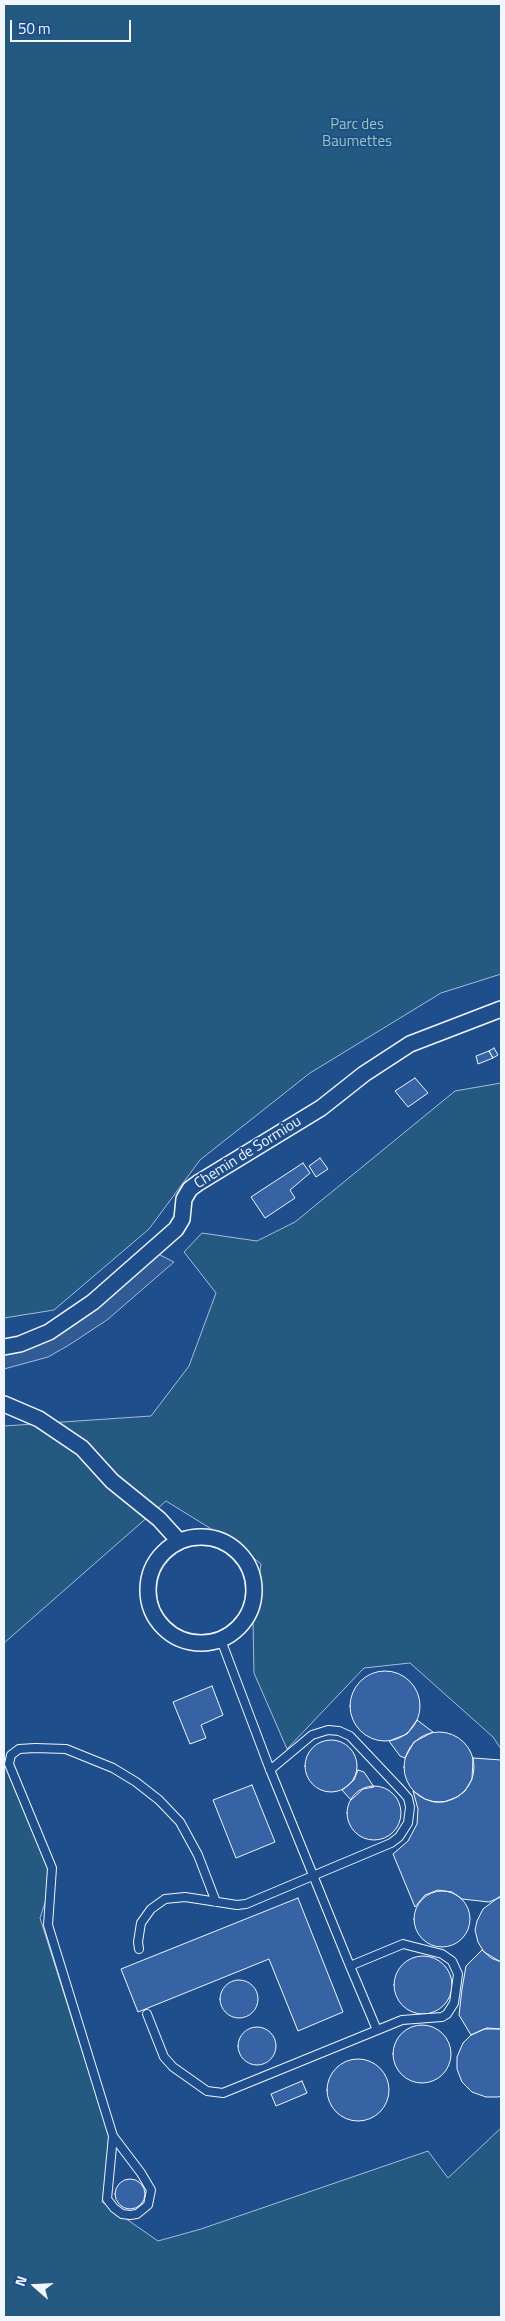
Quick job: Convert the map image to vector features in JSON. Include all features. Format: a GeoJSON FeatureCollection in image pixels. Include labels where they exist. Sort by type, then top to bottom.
{"type":"FeatureCollection","features":[{"type":"Feature","properties":{"kind":"street","name":"Chemin de Sormiou"},"geometry":{"type":"LineString","coordinates":[[4,1347],[20,1344],[49,1332],[93,1302],[176,1229],[182,1219],[184,1199],[190,1189],[198,1183],[321,1108],[364,1074],[410,1044],[501,1009]]}},
{"type":"Feature","properties":{"kind":"street"},"geometry":{"type":"LineString","coordinates":[[4,1404],[46,1423],[82,1448],[112,1481],[159,1519],[179,1542]]}},
{"type":"Feature","properties":{"kind":"street"},"geometry":{"type":"LineString","coordinates":[[194,1537],[209,1537],[224,1542],[236,1550],[246,1562],[253,1576],[253,1599],[245,1620],[234,1632],[221,1640],[208,1644],[181,1640],[169,1633],[152,1612],[148,1598],[148,1584],[151,1571],[167,1549],[179,1542],[194,1537]]}},
{"type":"Feature","properties":{"kind":"lane"},"geometry":{"type":"LineString","coordinates":[[221,1640],[270,1770],[378,2030]]}},
{"type":"Feature","properties":{"kind":"lane"},"geometry":{"type":"LineString","coordinates":[[139,1949],[138,1942],[141,1923],[151,1909],[160,1902],[175,1897],[236,1905],[246,1904],[391,1843],[399,1838],[408,1823],[410,1814],[408,1798],[350,1736],[339,1731],[328,1730],[312,1735],[270,1770]]}},
{"type":"Feature","properties":{"kind":"lane"},"geometry":{"type":"LineString","coordinates":[[113,2136],[107,2199],[118,2211],[133,2215],[141,2212],[148,2205],[151,2190],[141,2173],[113,2136],[48,1925],[52,1868],[9,1764],[11,1755],[19,1749],[66,1750],[113,1768],[136,1782],[180,1822],[198,1855],[216,1902]]}},
{"type":"Feature","properties":{"kind":"lane"},"geometry":{"type":"LineString","coordinates":[[147,2014],[164,2057],[173,2067],[207,2091],[223,2093],[254,2082],[402,2020],[442,2017],[447,2014],[454,2003],[458,1974],[456,1967],[442,1954],[403,1944],[350,1966]]}},
{"type":"Feature","properties":{"kind":"green space","name":"Parc des Baumettes"},"geometry":{"type":"Polygon","coordinates":[[[4,4],[501,4],[501,974],[441,993],[310,1073],[200,1160],[149,1229],[54,1310],[4,1318],[4,4]]]}},
{"type":"Feature","properties":{"kind":"green space"},"geometry":{"type":"Polygon","coordinates":[[[501,1083],[501,1749],[493,1737],[410,1663],[364,1668],[287,1749],[254,1673],[253,1622],[261,1564],[239,1546],[166,1501],[4,1643],[4,1426],[151,1416],[189,1366],[216,1293],[184,1252],[202,1233],[257,1241],[295,1222],[455,1091],[501,1083]]]}},
{"type":"Feature","properties":{"kind":"green space"},"geometry":{"type":"Polygon","coordinates":[[[4,1758],[53,1879],[40,1918],[112,2145],[102,2202],[158,2241],[201,2229],[428,2151],[448,2178],[501,2128],[501,2317],[4,2317],[4,1758]]]}},
{"type":"Feature","properties":{"kind":"shaded area"},"geometry":{"type":"Polygon","coordinates":[[[152,1251],[174,1262],[107,1320],[48,1357],[4,1369],[4,1347],[36,1338],[152,1251]]]}},
{"type":"Feature","properties":{"kind":"building"},"geometry":{"type":"Polygon","coordinates":[[[494,1048],[498,1055],[493,1058],[489,1051],[494,1048]]]}},
{"type":"Feature","properties":{"kind":"building"},"geometry":{"type":"Polygon","coordinates":[[[489,1051],[493,1058],[478,1064],[476,1056],[489,1051]]]}},
{"type":"Feature","properties":{"kind":"building"},"geometry":{"type":"Polygon","coordinates":[[[415,1078],[428,1093],[408,1107],[395,1091],[415,1078]]]}},
{"type":"Feature","properties":{"kind":"building"},"geometry":{"type":"Polygon","coordinates":[[[320,1158],[328,1169],[316,1177],[309,1166],[320,1158]]]}},
{"type":"Feature","properties":{"kind":"building"},"geometry":{"type":"Polygon","coordinates":[[[303,1163],[310,1173],[290,1190],[295,1198],[265,1218],[251,1197],[303,1163]]]}},
{"type":"Feature","properties":{"kind":"building"},"geometry":{"type":"Polygon","coordinates":[[[392,1671],[405,1677],[414,1686],[418,1692],[420,1706],[418,1720],[410,1731],[399,1739],[378,1741],[371,1739],[360,1731],[352,1720],[350,1699],[352,1692],[360,1681],[371,1673],[392,1671]]]}},
{"type":"Feature","properties":{"kind":"building"},"geometry":{"type":"Polygon","coordinates":[[[212,1686],[223,1715],[201,1725],[206,1738],[190,1744],[173,1702],[212,1686]]]}},
{"type":"Feature","properties":{"kind":"building"},"geometry":{"type":"Polygon","coordinates":[[[417,1720],[433,1732],[414,1742],[405,1758],[400,1756],[389,1741],[407,1734],[417,1720]]]}},
{"type":"Feature","properties":{"kind":"building"},"geometry":{"type":"Polygon","coordinates":[[[432,1732],[446,1732],[459,1738],[468,1747],[474,1760],[472,1780],[464,1792],[446,1802],[432,1802],[419,1796],[410,1787],[404,1774],[404,1760],[410,1747],[419,1738],[432,1732]]]}},
{"type":"Feature","properties":{"kind":"building"},"geometry":{"type":"Polygon","coordinates":[[[326,1740],[336,1740],[350,1747],[357,1761],[357,1771],[350,1785],[336,1792],[326,1792],[316,1788],[309,1781],[305,1771],[305,1761],[309,1751],[316,1744],[326,1740]]]}},
{"type":"Feature","properties":{"kind":"building"},"geometry":{"type":"Polygon","coordinates":[[[473,1758],[501,1760],[501,1897],[489,1902],[462,1899],[452,1892],[438,1890],[425,1895],[415,1907],[393,1854],[408,1841],[417,1824],[418,1809],[413,1791],[425,1799],[434,1802],[444,1802],[457,1797],[465,1791],[472,1779],[473,1758]]]}},
{"type":"Feature","properties":{"kind":"building"},"geometry":{"type":"Polygon","coordinates":[[[358,1770],[364,1772],[374,1787],[363,1789],[351,1800],[342,1790],[354,1780],[358,1770]]]}},
{"type":"Feature","properties":{"kind":"building"},"geometry":{"type":"Polygon","coordinates":[[[252,1785],[275,1842],[236,1858],[213,1800],[252,1785]]]}},
{"type":"Feature","properties":{"kind":"building"},"geometry":{"type":"Polygon","coordinates":[[[374,1786],[384,1788],[393,1794],[399,1803],[401,1813],[399,1823],[393,1832],[384,1838],[374,1840],[364,1838],[355,1832],[349,1823],[347,1813],[349,1803],[355,1794],[364,1788],[374,1786]]]}},
{"type":"Feature","properties":{"kind":"building"},"geometry":{"type":"Polygon","coordinates":[[[436,1891],[448,1891],[458,1895],[466,1903],[470,1919],[466,1935],[458,1943],[448,1947],[436,1947],[426,1943],[418,1935],[414,1925],[414,1913],[418,1903],[426,1895],[436,1891]]]}},
{"type":"Feature","properties":{"kind":"building"},"geometry":{"type":"Polygon","coordinates":[[[501,1897],[501,1962],[484,1952],[478,1942],[475,1930],[483,1909],[501,1897]]]}},
{"type":"Feature","properties":{"kind":"building"},"geometry":{"type":"Polygon","coordinates":[[[298,1898],[343,2012],[298,2031],[269,1959],[138,2012],[121,1969],[298,1898]]]}},
{"type":"Feature","properties":{"kind":"building"},"geometry":{"type":"Polygon","coordinates":[[[482,1950],[491,1958],[501,1962],[501,2029],[484,2029],[471,2035],[459,2015],[462,1989],[466,1966],[482,1950]]]}},
{"type":"Feature","properties":{"kind":"building"},"geometry":{"type":"Polygon","coordinates":[[[423,1956],[434,1958],[447,1969],[452,1985],[450,1996],[439,2009],[423,2014],[412,2012],[399,2001],[394,1985],[396,1974],[407,1961],[423,1956]]]}},
{"type":"Feature","properties":{"kind":"building"},"geometry":{"type":"Polygon","coordinates":[[[239,1980],[252,1986],[258,1999],[252,2012],[239,2018],[226,2012],[220,1999],[226,1986],[239,1980]]]}},
{"type":"Feature","properties":{"kind":"building"},"geometry":{"type":"Polygon","coordinates":[[[422,2025],[433,2027],[446,2038],[451,2054],[449,2065],[438,2078],[422,2083],[411,2081],[398,2070],[393,2054],[395,2043],[406,2030],[422,2025]]]}},
{"type":"Feature","properties":{"kind":"building"},"geometry":{"type":"Polygon","coordinates":[[[257,2027],[270,2033],[276,2046],[270,2059],[257,2065],[244,2059],[238,2046],[244,2033],[257,2027]]]}},
{"type":"Feature","properties":{"kind":"building"},"geometry":{"type":"Polygon","coordinates":[[[487,2028],[501,2029],[501,2096],[498,2097],[486,2097],[472,2092],[462,2082],[457,2069],[457,2057],[463,2043],[471,2035],[487,2028]]]}},
{"type":"Feature","properties":{"kind":"building"},"geometry":{"type":"Polygon","coordinates":[[[358,2059],[370,2062],[380,2068],[386,2078],[389,2090],[386,2102],[380,2112],[370,2118],[358,2121],[346,2118],[336,2112],[330,2102],[327,2090],[330,2078],[336,2068],[346,2062],[358,2059]]]}},
{"type":"Feature","properties":{"kind":"building"},"geometry":{"type":"Polygon","coordinates":[[[302,2081],[307,2093],[276,2106],[271,2094],[302,2081]]]}},
{"type":"Feature","properties":{"kind":"building"},"geometry":{"type":"Polygon","coordinates":[[[130,2179],[140,2184],[145,2194],[140,2204],[130,2209],[120,2204],[115,2194],[120,2184],[130,2179]]]}}]}
